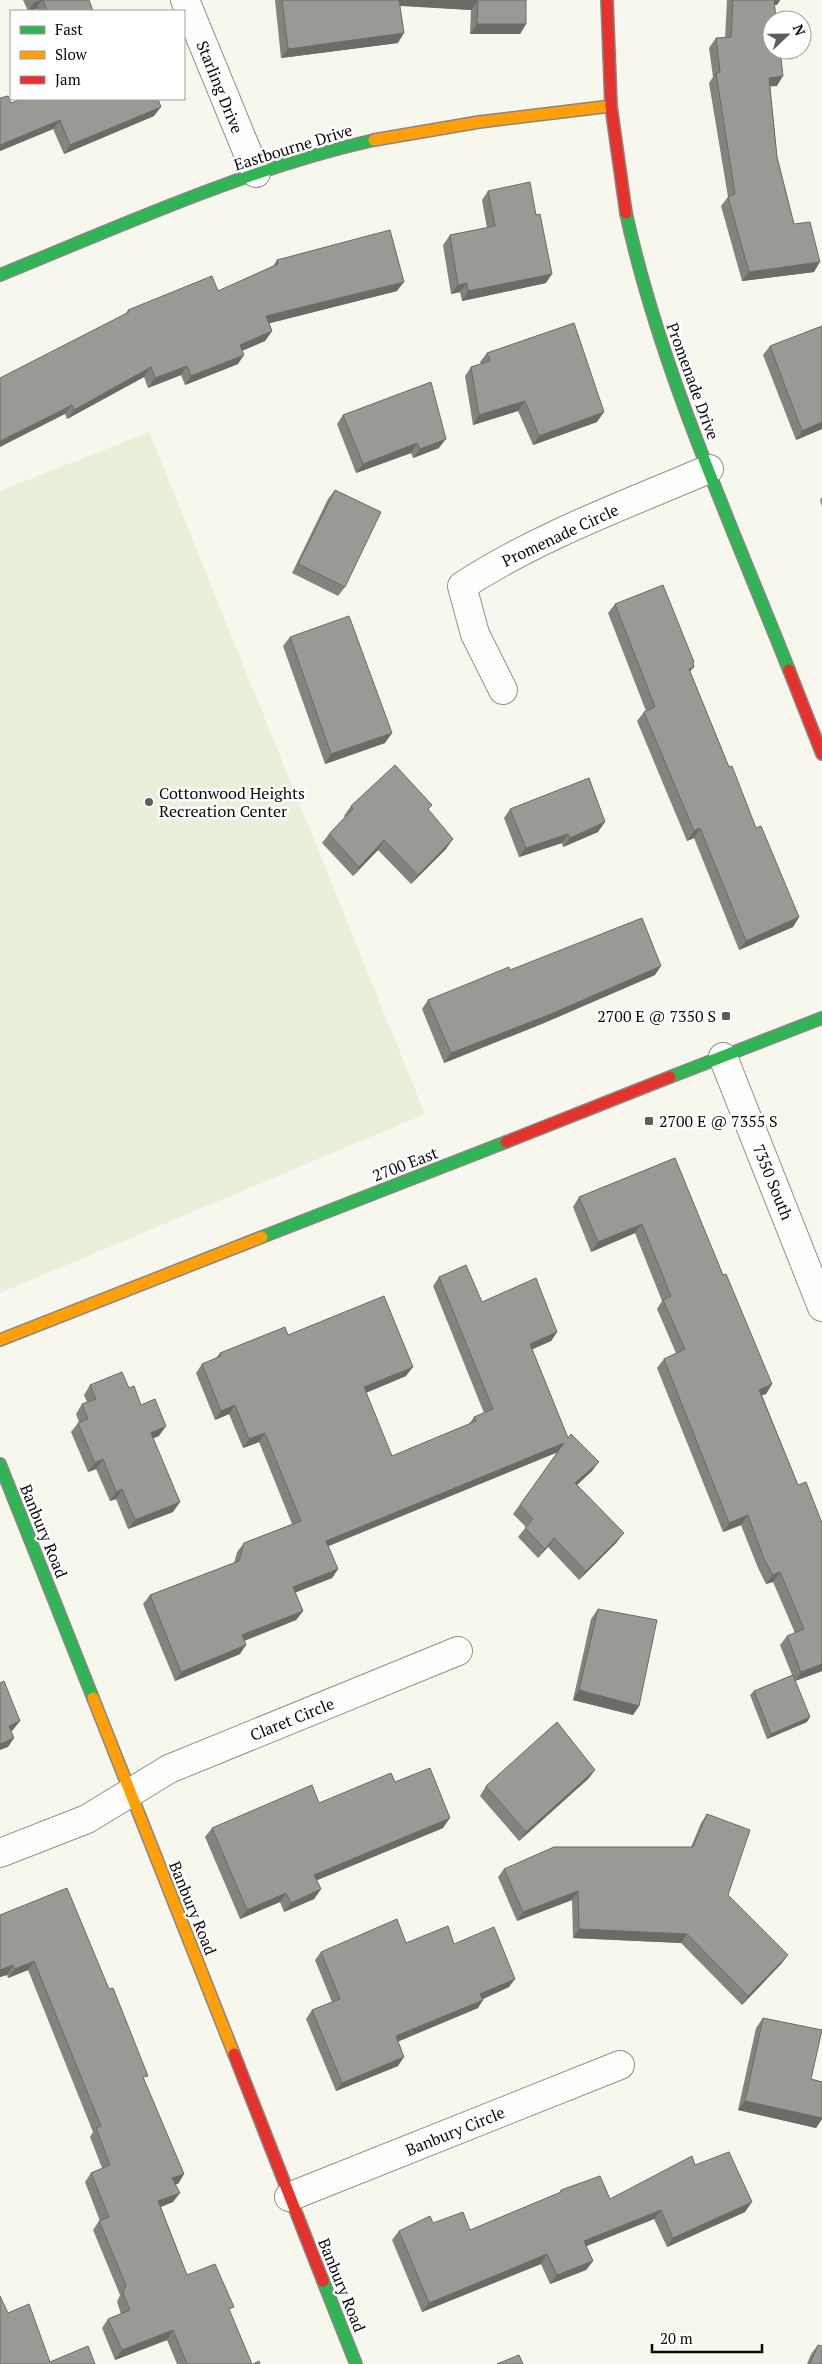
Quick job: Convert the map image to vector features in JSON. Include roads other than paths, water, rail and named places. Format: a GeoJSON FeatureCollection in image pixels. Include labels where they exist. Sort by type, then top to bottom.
{"type":"FeatureCollection","features":[{"type":"Feature","properties":{"kind":"street","name":"Starling Drive"},"geometry":{"type":"LineString","coordinates":[[185,0],[256,173]]}},
{"type":"Feature","properties":{"kind":"street","name":"Promenade Drive"},"geometry":{"type":"LineString","coordinates":[[607,0],[611,106],[625,201],[650,309],[670,368],[709,469],[822,754]]}},
{"type":"Feature","properties":{"kind":"street","name":"Eastbourne Drive"},"geometry":{"type":"LineString","coordinates":[[0,275],[256,173],[348,146],[389,137],[490,121],[611,106]]}},
{"type":"Feature","properties":{"kind":"street","name":"Promenade Circle"},"geometry":{"type":"LineString","coordinates":[[503,690],[475,634],[462,586],[497,563],[539,542],[709,469]]}},
{"type":"Feature","properties":{"kind":"street","name":"2700 East"},"geometry":{"type":"LineString","coordinates":[[0,1340],[822,1018]]}},
{"type":"Feature","properties":{"kind":"street","name":"7350 South"},"geometry":{"type":"LineString","coordinates":[[723,1058],[822,1307]]}},
{"type":"Feature","properties":{"kind":"street","name":"Banbury Road"},"geometry":{"type":"LineString","coordinates":[[0,1464],[356,2364]]}},
{"type":"Feature","properties":{"kind":"street","name":"Claret Circle"},"geometry":{"type":"LineString","coordinates":[[0,1853],[87,1819],[169,1769],[458,1651]]}},
{"type":"Feature","properties":{"kind":"street","name":"Banbury Circle"},"geometry":{"type":"LineString","coordinates":[[290,2197],[620,2065]]}},
{"type":"Feature","properties":{"kind":"place","name":"Cottonwood Heights Recreation Center"},"geometry":{"type":"Point","coordinates":[149,802]}},
{"type":"Feature","properties":{"kind":"place","name":"2700 E @ 7350 S"},"geometry":{"type":"Point","coordinates":[726,1016]}},
{"type":"Feature","properties":{"kind":"place","name":"2700 E @ 7355 S"},"geometry":{"type":"Point","coordinates":[649,1121]}}]}
